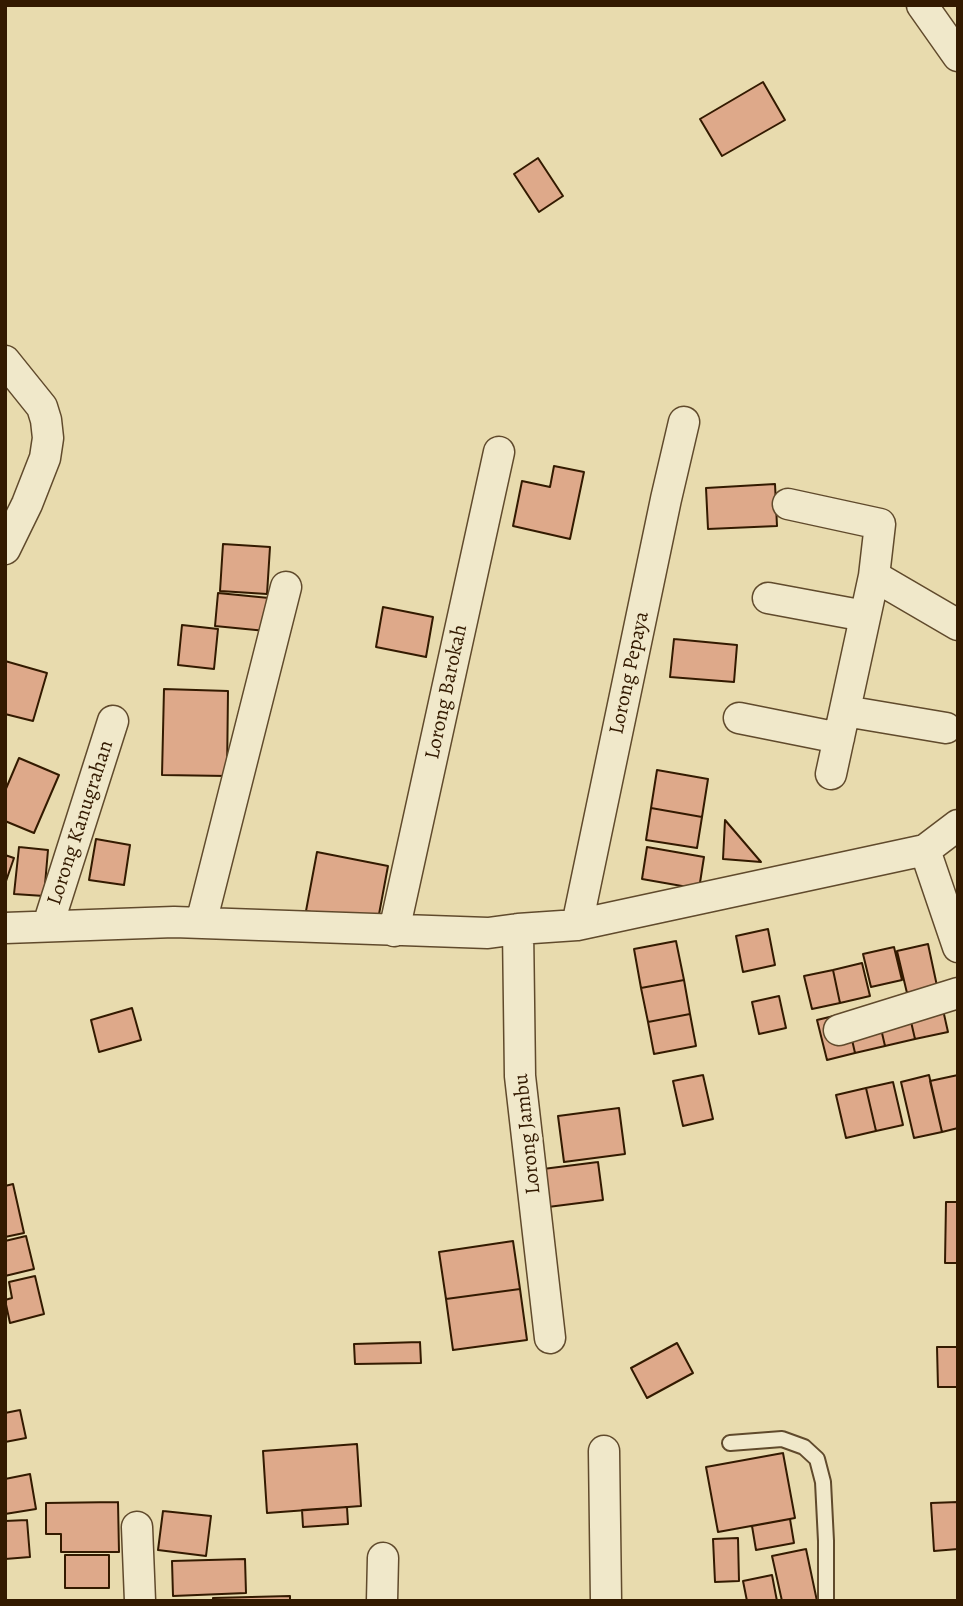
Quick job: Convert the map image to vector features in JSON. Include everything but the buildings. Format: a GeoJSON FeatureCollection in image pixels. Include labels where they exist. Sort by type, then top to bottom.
{"type":"FeatureCollection","features":[{"type":"Feature","properties":{"kind":"street"},"geometry":{"type":"LineString","coordinates":[[922,5],[958,56]]}},
{"type":"Feature","properties":{"kind":"street"},"geometry":{"type":"LineString","coordinates":[[5,361],[41,407],[48,438],[45,457],[36,481],[5,549]]}},
{"type":"Feature","properties":{"kind":"street","name":"Lorong Pepaya"},"geometry":{"type":"LineString","coordinates":[[577,925],[684,422]]}},
{"type":"Feature","properties":{"kind":"street","name":"Lorong Barokah"},"geometry":{"type":"LineString","coordinates":[[394,931],[499,452]]}},
{"type":"Feature","properties":{"kind":"street"},"geometry":{"type":"LineString","coordinates":[[788,504],[880,524],[874,576],[831,774]]}},
{"type":"Feature","properties":{"kind":"street"},"geometry":{"type":"LineString","coordinates":[[874,576],[958,625]]}},
{"type":"Feature","properties":{"kind":"street"},"geometry":{"type":"LineString","coordinates":[[201,923],[286,587]]}},
{"type":"Feature","properties":{"kind":"street"},"geometry":{"type":"LineString","coordinates":[[768,598],[865,615]]}},
{"type":"Feature","properties":{"kind":"street"},"geometry":{"type":"LineString","coordinates":[[739,718],[946,729]]}},
{"type":"Feature","properties":{"kind":"street","name":"Lorong Kanugrahan"},"geometry":{"type":"LineString","coordinates":[[48,925],[113,721]]}},
{"type":"Feature","properties":{"kind":"street"},"geometry":{"type":"LineString","coordinates":[[5,928],[174,922],[488,933],[577,925],[925,850],[958,825]]}},
{"type":"Feature","properties":{"kind":"street"},"geometry":{"type":"LineString","coordinates":[[925,850],[950,897],[958,947]]}},
{"type":"Feature","properties":{"kind":"street","name":"Lorong Jambu"},"geometry":{"type":"LineString","coordinates":[[518,929],[520,1076],[550,1338]]}},
{"type":"Feature","properties":{"kind":"street"},"geometry":{"type":"LineString","coordinates":[[839,1030],[958,993]]}},
{"type":"Feature","properties":{"kind":"street"},"geometry":{"type":"LineString","coordinates":[[604,1451],[606,1601]]}},
{"type":"Feature","properties":{"kind":"street"},"geometry":{"type":"LineString","coordinates":[[137,1527],[140,1601]]}},
{"type":"Feature","properties":{"kind":"street"},"geometry":{"type":"LineString","coordinates":[[382,1601],[383,1558]]}},
{"type":"Feature","properties":{"kind":"lane"},"geometry":{"type":"LineString","coordinates":[[730,1443],[782,1439],[804,1447],[817,1459],[823,1482],[826,1601]]}}]}
